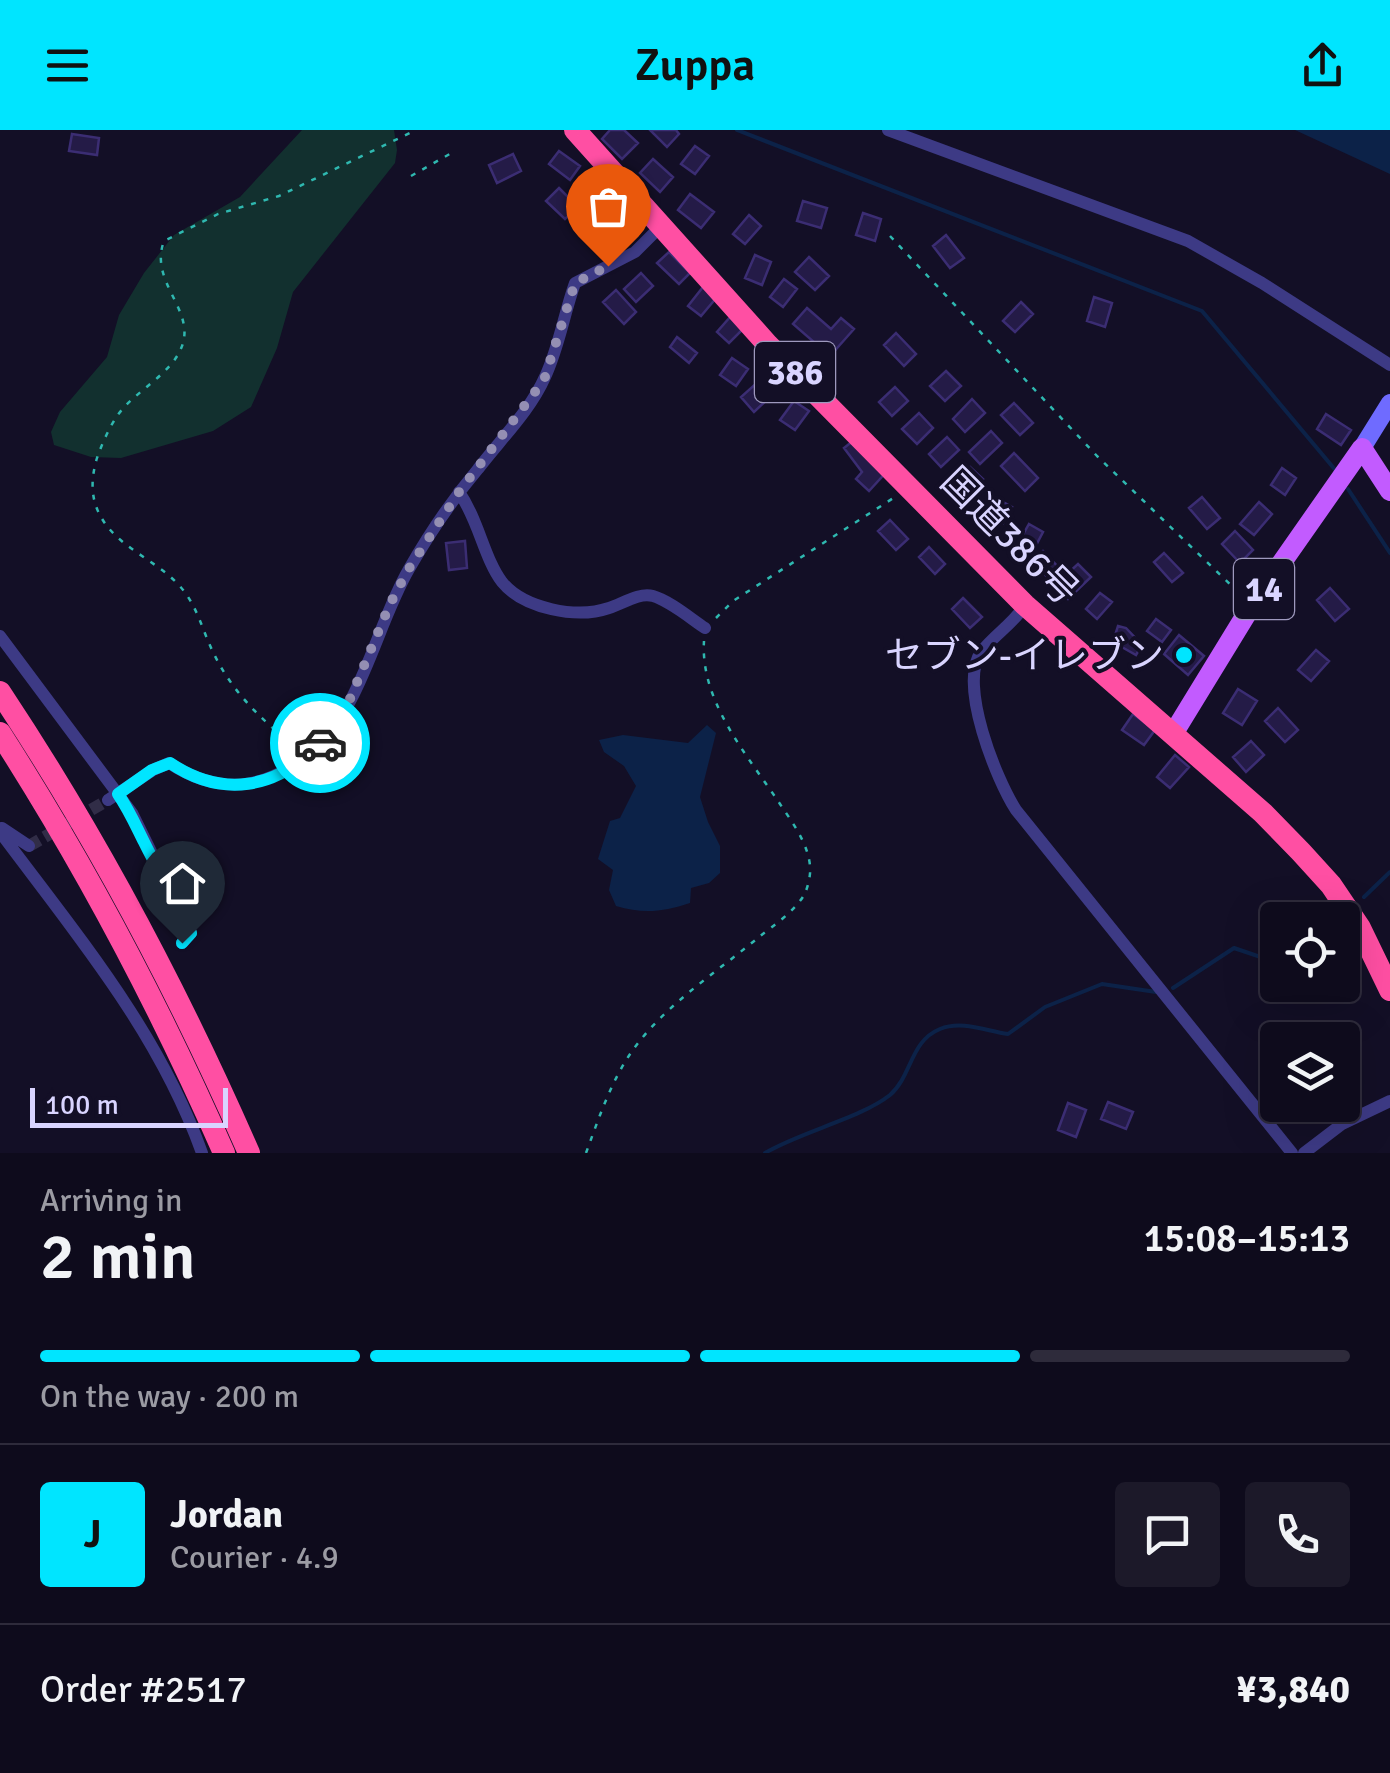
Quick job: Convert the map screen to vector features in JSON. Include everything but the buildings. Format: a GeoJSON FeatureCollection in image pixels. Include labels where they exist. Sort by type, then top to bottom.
{"type":"FeatureCollection","features":[{"type":"Feature","properties":{"kind":"highway","name":"国道386号"},"geometry":{"type":"LineString","coordinates":[[575,130],[768,345],[1025,605],[1263,813],[1331,886],[1360,928],[1390,990]]}},
{"type":"Feature","properties":{"kind":"highway"},"geometry":{"type":"LineString","coordinates":[[0,692],[68,797],[122,894],[187,1018],[249,1153]]}},
{"type":"Feature","properties":{"kind":"highway"},"geometry":{"type":"LineString","coordinates":[[0,733],[104,906],[224,1153]]}},
{"type":"Feature","properties":{"kind":"main road"},"geometry":{"type":"LineString","coordinates":[[1390,403],[1362,448],[1390,491]]}},
{"type":"Feature","properties":{"kind":"main road","name":"14"},"geometry":{"type":"LineString","coordinates":[[1173,734],[1252,606],[1362,448]]}},
{"type":"Feature","properties":{"kind":"street"},"geometry":{"type":"LineString","coordinates":[[888,130],[1188,241],[1262,282],[1390,366]]}},
{"type":"Feature","properties":{"kind":"street"},"geometry":{"type":"LineString","coordinates":[[113,797],[152,770],[170,763],[191,777],[233,787],[277,773],[306,755],[333,730],[390,604],[459,492],[544,380],[575,283],[635,252],[662,225]]}},
{"type":"Feature","properties":{"kind":"street"},"geometry":{"type":"LineString","coordinates":[[459,492],[472,511],[494,570],[505,585],[523,598],[561,611],[589,613],[642,595],[653,596],[705,628]]}},
{"type":"Feature","properties":{"kind":"street"},"geometry":{"type":"LineString","coordinates":[[1025,605],[980,654],[973,673],[981,724],[1003,790],[1292,1153]]}},
{"type":"Feature","properties":{"kind":"street"},"geometry":{"type":"LineString","coordinates":[[0,636],[113,797],[132,813],[191,933],[182,943]]}},
{"type":"Feature","properties":{"kind":"street"},"geometry":{"type":"LineString","coordinates":[[0,829],[29,846]]}},
{"type":"Feature","properties":{"kind":"street"},"geometry":{"type":"LineString","coordinates":[[0,829],[112,982],[164,1065],[188,1111],[202,1153]]}},
{"type":"Feature","properties":{"kind":"street"},"geometry":{"type":"LineString","coordinates":[[112,982],[127,972]]}},
{"type":"Feature","properties":{"kind":"street"},"geometry":{"type":"LineString","coordinates":[[1304,1153],[1342,1124],[1390,1101]]}},
{"type":"Feature","properties":{"kind":"path"},"geometry":{"type":"LineString","coordinates":[[306,755],[254,714],[213,653],[197,608],[175,582],[109,529],[91,490],[96,460],[118,414],[164,372],[182,346],[185,331],[158,255],[164,241],[218,214],[279,196],[416,130]]}},
{"type":"Feature","properties":{"kind":"path"},"geometry":{"type":"LineString","coordinates":[[411,176],[455,151]]}},
{"type":"Feature","properties":{"kind":"path"},"geometry":{"type":"LineString","coordinates":[[890,236],[1134,494],[1252,606]]}},
{"type":"Feature","properties":{"kind":"path"},"geometry":{"type":"LineString","coordinates":[[586,1153],[611,1089],[641,1039],[671,1008],[779,921],[804,896],[811,871],[794,824],[734,736],[714,699],[703,660],[705,628],[732,601],[869,516],[908,484]]}},
{"type":"Feature","properties":{"kind":"green space"},"geometry":{"type":"Polygon","coordinates":[[[302,130],[394,130],[395,163],[293,292],[277,348],[251,407],[213,431],[121,458],[91,457],[54,445],[51,432],[60,412],[107,357],[119,315],[144,273],[174,235],[240,197],[302,130]]]}},
{"type":"Feature","properties":{"kind":"water"},"geometry":{"type":"Polygon","coordinates":[[[1295,130],[1390,130],[1390,174],[1295,130]]]}},
{"type":"Feature","properties":{"kind":"water"},"geometry":{"type":"Polygon","coordinates":[[[707,725],[716,733],[700,797],[720,846],[720,873],[709,883],[691,888],[690,903],[653,911],[616,906],[609,890],[613,870],[598,859],[610,821],[620,818],[636,786],[624,766],[604,752],[599,740],[623,735],[688,743],[707,725]]]}},
{"type":"Feature","properties":{"kind":"waterway"},"geometry":{"type":"LineString","coordinates":[[737,130],[1202,311],[1337,472]]}},
{"type":"Feature","properties":{"kind":"waterway"},"geometry":{"type":"LineString","coordinates":[[1348,489],[1390,553]]}},
{"type":"Feature","properties":{"kind":"waterway"},"geometry":{"type":"LineString","coordinates":[[1364,897],[1390,872]]}},
{"type":"Feature","properties":{"kind":"waterway"},"geometry":{"type":"LineString","coordinates":[[1173,988],[1234,948],[1260,957]]}},
{"type":"Feature","properties":{"kind":"waterway"},"geometry":{"type":"LineString","coordinates":[[765,1153],[863,1111],[890,1095],[923,1042],[940,1029],[965,1026],[1008,1034],[1045,1007],[1102,984],[1156,992]]}},
{"type":"Feature","properties":{"kind":"tunnel"},"geometry":{"type":"LineString","coordinates":[[29,846],[108,800]]}},
{"type":"Feature","properties":{"kind":"way so far"},"geometry":{"type":"LineString","coordinates":[[320,743],[347,706],[408,570],[459,492],[544,380],[575,283],[608,266]]}},
{"type":"Feature","properties":{"kind":"place","name":"セブン-イレブン"},"geometry":{"type":"Point","coordinates":[1184,655]}},
{"type":"Feature","properties":{"kind":"route"},"geometry":{"type":"LineString","coordinates":[[182,943],[191,933],[180,905],[118,794],[152,770],[170,763],[191,777],[212,784],[233,787],[253,783],[277,773],[320,743]]}}]}
